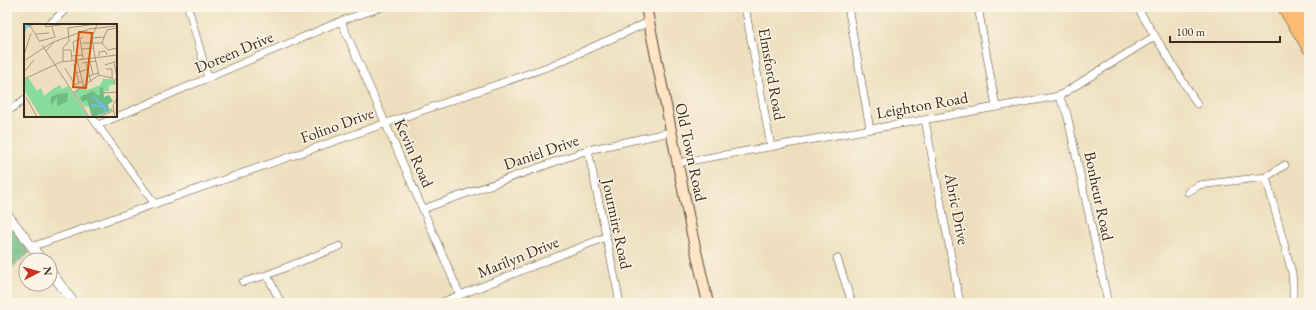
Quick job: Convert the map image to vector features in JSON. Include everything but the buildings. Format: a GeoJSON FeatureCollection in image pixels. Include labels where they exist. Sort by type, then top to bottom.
{"type":"FeatureCollection","features":[{"type":"Feature","properties":{"kind":"highway"},"geometry":{"type":"LineString","coordinates":[[1284,7],[1309,48]]}},
{"type":"Feature","properties":{"kind":"highway"},"geometry":{"type":"LineString","coordinates":[[1296,7],[1309,28]]}},
{"type":"Feature","properties":{"kind":"main road","name":"Old Town Road"},"geometry":{"type":"LineString","coordinates":[[646,7],[692,234],[708,303]]}},
{"type":"Feature","properties":{"kind":"street"},"geometry":{"type":"LineString","coordinates":[[50,24],[68,7]]}},
{"type":"Feature","properties":{"kind":"street"},"geometry":{"type":"LineString","coordinates":[[188,7],[208,78]]}},
{"type":"Feature","properties":{"kind":"street","name":"Doreen Drive"},"geometry":{"type":"LineString","coordinates":[[117,117],[341,21],[382,7]]}},
{"type":"Feature","properties":{"kind":"street","name":"Elmsford Road"},"geometry":{"type":"LineString","coordinates":[[745,7],[771,147]]}},
{"type":"Feature","properties":{"kind":"street"},"geometry":{"type":"LineString","coordinates":[[848,7],[870,129]]}},
{"type":"Feature","properties":{"kind":"street"},"geometry":{"type":"LineString","coordinates":[[978,7],[996,106]]}},
{"type":"Feature","properties":{"kind":"street"},"geometry":{"type":"LineString","coordinates":[[1137,7],[1197,104]]}},
{"type":"Feature","properties":{"kind":"street","name":"Kevin Road"},"geometry":{"type":"LineString","coordinates":[[341,21],[460,295]]}},
{"type":"Feature","properties":{"kind":"street","name":"Folino Drive"},"geometry":{"type":"LineString","coordinates":[[32,247],[550,66],[649,22]]}},
{"type":"Feature","properties":{"kind":"street","name":"Leighton Road"},"geometry":{"type":"LineString","coordinates":[[678,163],[1059,96],[1155,36]]}},
{"type":"Feature","properties":{"kind":"street","name":"Bonheur Road"},"geometry":{"type":"LineString","coordinates":[[1059,96],[1067,114],[1108,303]]}},
{"type":"Feature","properties":{"kind":"street"},"geometry":{"type":"LineString","coordinates":[[7,112],[24,100]]}},
{"type":"Feature","properties":{"kind":"street"},"geometry":{"type":"LineString","coordinates":[[92,117],[155,204]]}},
{"type":"Feature","properties":{"kind":"street","name":"Doreen Drive"},"geometry":{"type":"LineString","coordinates":[[98,125],[117,117]]}},
{"type":"Feature","properties":{"kind":"street","name":"Abric Drive"},"geometry":{"type":"LineString","coordinates":[[925,120],[960,303]]}},
{"type":"Feature","properties":{"kind":"street","name":"Daniel Drive"},"geometry":{"type":"LineString","coordinates":[[423,209],[588,150],[671,132]]}},
{"type":"Feature","properties":{"kind":"street","name":"Jourmire Road"},"geometry":{"type":"LineString","coordinates":[[588,150],[620,303]]}},
{"type":"Feature","properties":{"kind":"street"},"geometry":{"type":"LineString","coordinates":[[1188,192],[1199,186],[1266,177],[1285,165]]}},
{"type":"Feature","properties":{"kind":"street"},"geometry":{"type":"LineString","coordinates":[[1266,177],[1292,273],[1293,303]]}},
{"type":"Feature","properties":{"kind":"street"},"geometry":{"type":"LineString","coordinates":[[7,214],[36,252]]}},
{"type":"Feature","properties":{"kind":"street","name":"Marilyn Drive"},"geometry":{"type":"LineString","coordinates":[[440,303],[606,237]]}},
{"type":"Feature","properties":{"kind":"street"},"geometry":{"type":"LineString","coordinates":[[243,282],[267,275],[340,246]]}},
{"type":"Feature","properties":{"kind":"street"},"geometry":{"type":"LineString","coordinates":[[837,258],[852,303]]}},
{"type":"Feature","properties":{"kind":"street"},"geometry":{"type":"LineString","coordinates":[[267,275],[281,303]]}},
{"type":"Feature","properties":{"kind":"street"},"geometry":{"type":"LineString","coordinates":[[58,282],[74,303]]}},
{"type":"Feature","properties":{"kind":"green space"},"geometry":{"type":"Polygon","coordinates":[[[7,222],[28,252],[18,252],[18,262],[7,271],[7,222]]]}}]}
